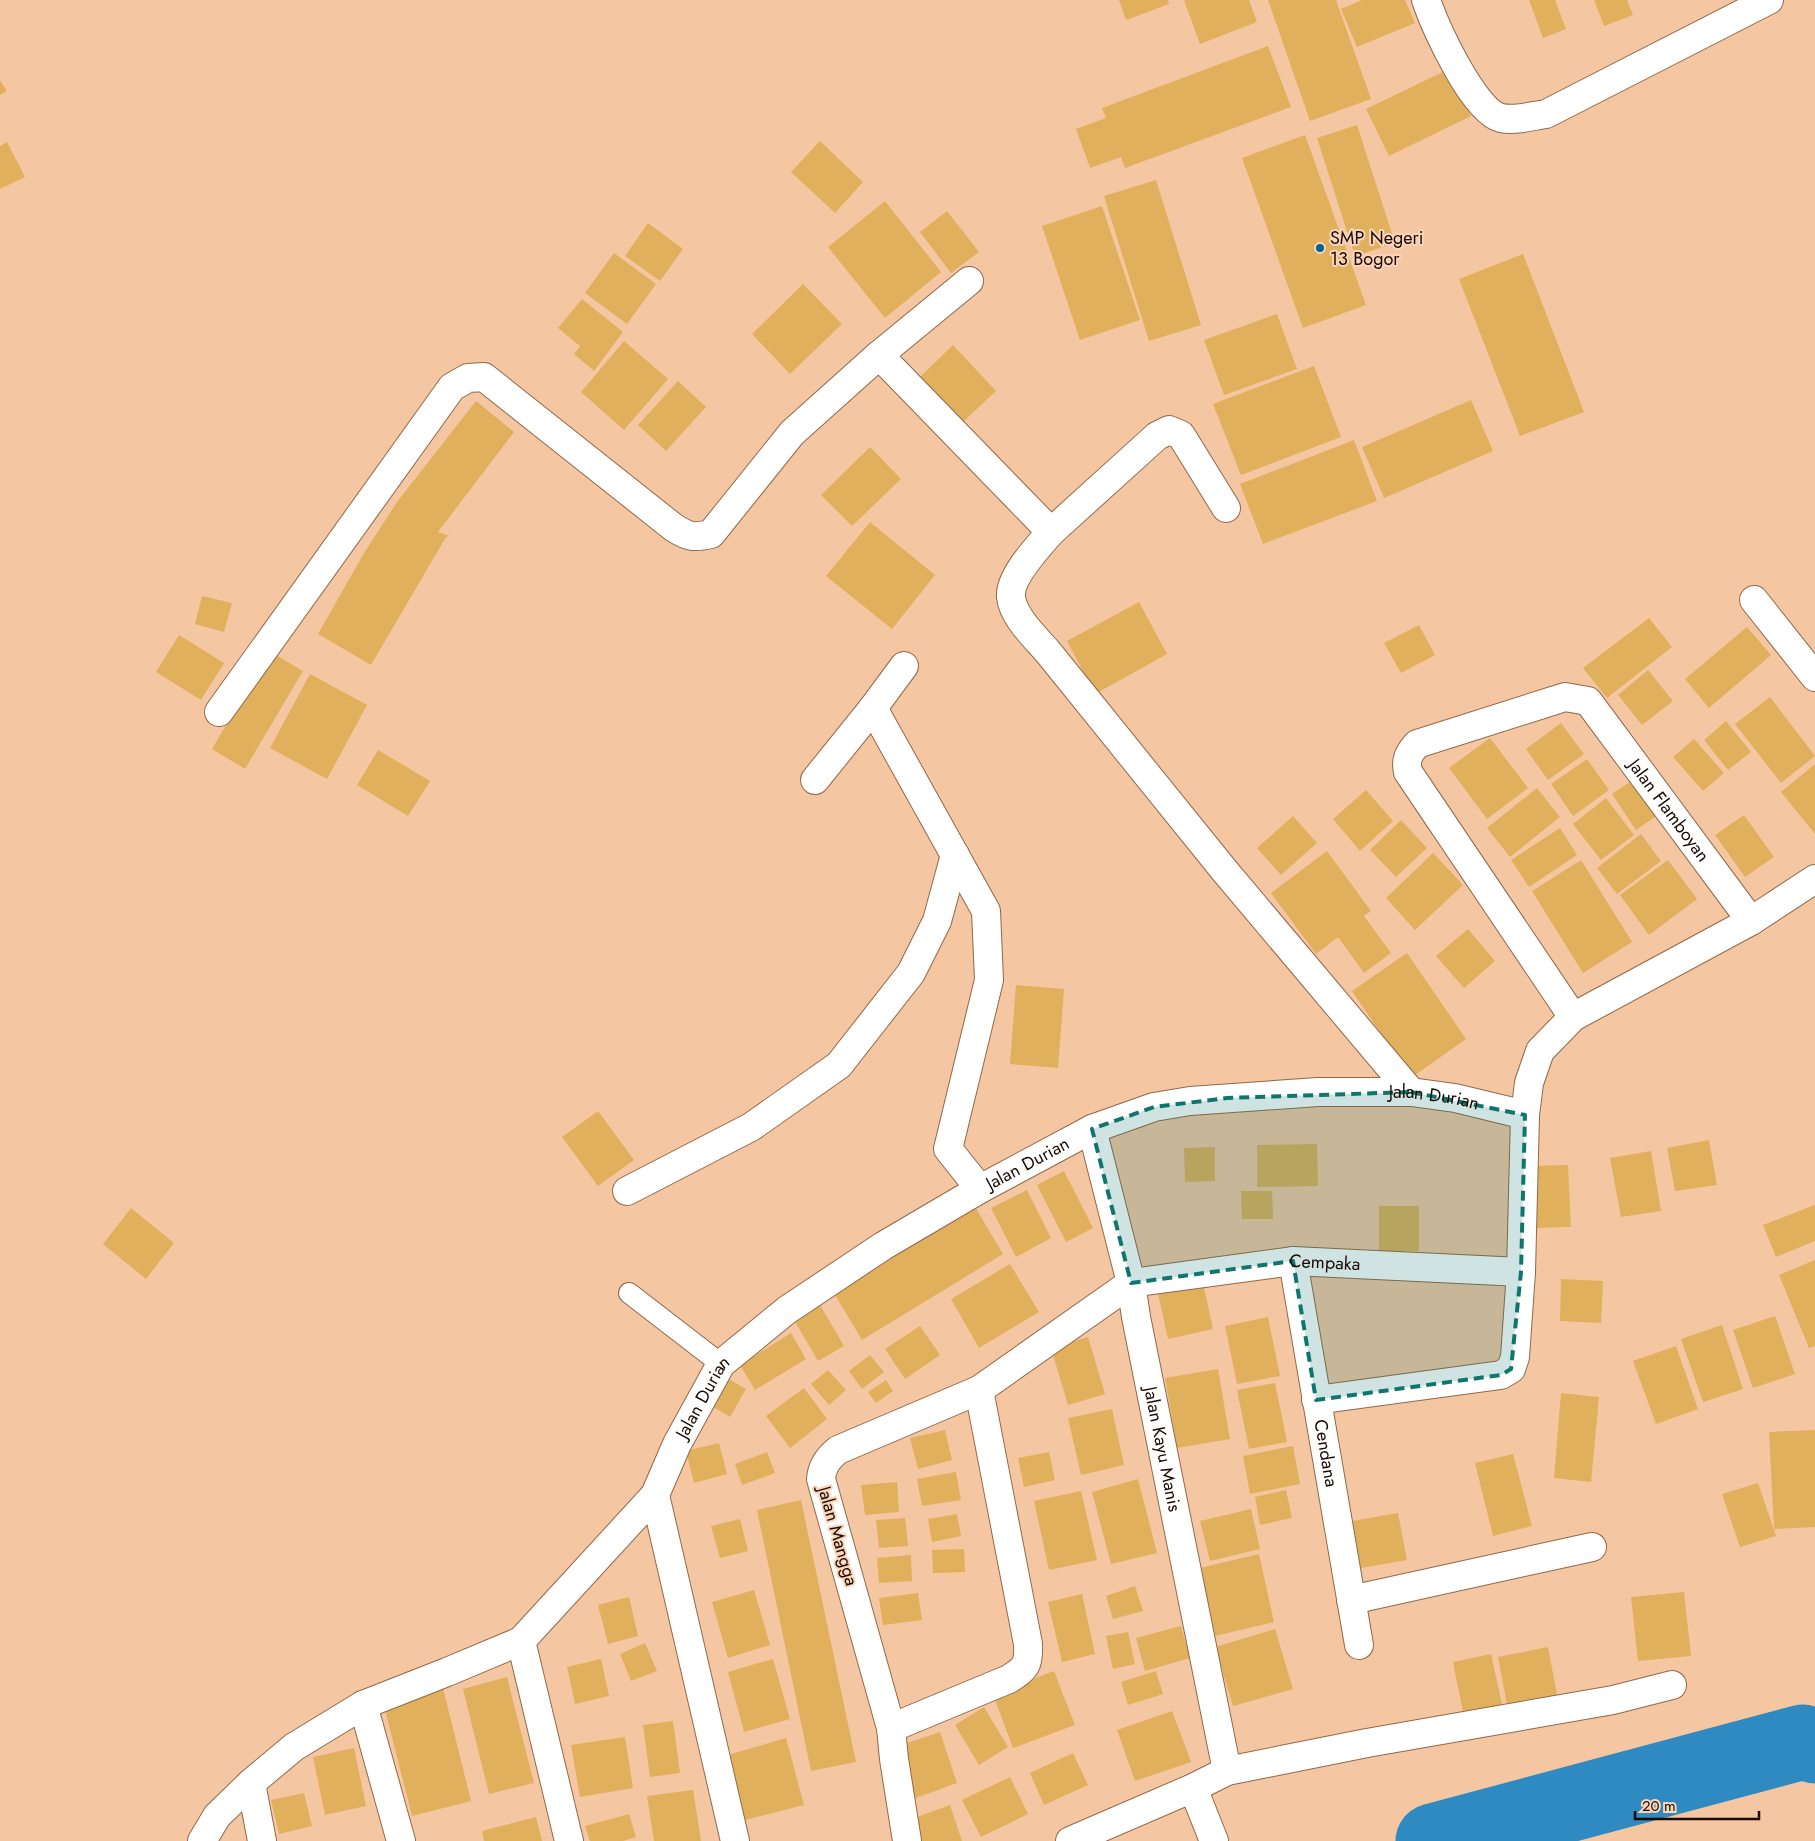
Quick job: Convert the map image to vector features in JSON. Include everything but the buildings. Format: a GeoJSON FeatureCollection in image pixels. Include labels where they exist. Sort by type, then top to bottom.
{"type":"FeatureCollection","features":[{"type":"Feature","properties":{"kind":"street"},"geometry":{"type":"LineString","coordinates":[[1426,0],[1445,46],[1484,107],[1500,118],[1516,118],[1546,114],[1769,0]]}},
{"type":"Feature","properties":{"kind":"street"},"geometry":{"type":"LineString","coordinates":[[219,712],[452,387],[468,378],[484,377],[673,527],[683,534],[696,538],[711,534],[792,433],[879,355],[969,281]]}},
{"type":"Feature","properties":{"kind":"street"},"geometry":{"type":"LineString","coordinates":[[879,355],[1052,532]]}},
{"type":"Feature","properties":{"kind":"street"},"geometry":{"type":"LineString","coordinates":[[1226,508],[1181,435],[1168,430],[1157,436],[1052,532],[1014,580],[1011,597],[1016,611],[1029,630],[1224,870],[1411,1092]]}},
{"type":"Feature","properties":{"kind":"street"},"geometry":{"type":"LineString","coordinates":[[1754,600],[1815,677]]}},
{"type":"Feature","properties":{"kind":"street"},"geometry":{"type":"LineString","coordinates":[[814,780],[873,708],[904,666]]}},
{"type":"Feature","properties":{"kind":"street","name":"Jalan Flamboyan"},"geometry":{"type":"LineString","coordinates":[[1574,1017],[1408,772],[1406,764],[1410,751],[1417,744],[1565,697],[1588,701],[1751,920]]}},
{"type":"Feature","properties":{"kind":"street"},"geometry":{"type":"LineString","coordinates":[[873,708],[986,911],[989,980],[948,1148],[980,1189]]}},
{"type":"Feature","properties":{"kind":"street"},"geometry":{"type":"LineString","coordinates":[[626,1191],[751,1127],[839,1065],[911,973],[937,921],[955,855]]}},
{"type":"Feature","properties":{"kind":"street"},"geometry":{"type":"LineString","coordinates":[[1316,1400],[1502,1375],[1511,1369],[1515,1357],[1521,1272],[1525,1115],[1528,1083],[1540,1051],[1574,1017],[1751,920],[1815,879]]}},
{"type":"Feature","properties":{"kind":"street","name":"Jalan Durian"},"geometry":{"type":"LineString","coordinates":[[521,1641],[655,1495],[677,1444],[721,1364],[786,1310],[883,1246],[980,1189],[1092,1129],[1154,1108],[1190,1101],[1318,1092],[1411,1092],[1455,1098],[1525,1115]]}},
{"type":"Feature","properties":{"kind":"street","name":"Jalan Kayu Manis"},"geometry":{"type":"LineString","coordinates":[[1092,1129],[1131,1283],[1227,1771]]}},
{"type":"Feature","properties":{"kind":"street","name":"Cempaka"},"geometry":{"type":"LineString","coordinates":[[1131,1283],[1293,1261],[1521,1272]]}},
{"type":"Feature","properties":{"kind":"street","name":"Cendana"},"geometry":{"type":"LineString","coordinates":[[1293,1261],[1359,1645]]}},
{"type":"Feature","properties":{"kind":"street","name":"Jalan Mangga"},"geometry":{"type":"LineString","coordinates":[[907,1841],[891,1728],[821,1479],[822,1471],[830,1456],[838,1450],[979,1390],[1131,1283]]}},
{"type":"Feature","properties":{"kind":"street"},"geometry":{"type":"LineString","coordinates":[[891,1728],[1009,1679],[1024,1670],[1029,1658],[1028,1644],[979,1390]]}},
{"type":"Feature","properties":{"kind":"street"},"geometry":{"type":"LineString","coordinates":[[655,1495],[736,1841]]}},
{"type":"Feature","properties":{"kind":"street"},"geometry":{"type":"LineString","coordinates":[[1351,1600],[1592,1547]]}},
{"type":"Feature","properties":{"kind":"street"},"geometry":{"type":"LineString","coordinates":[[202,1841],[217,1816],[294,1748],[363,1705],[521,1641],[570,1841]]}},
{"type":"Feature","properties":{"kind":"street"},"geometry":{"type":"LineString","coordinates":[[1070,1841],[1193,1788],[1227,1771],[1367,1743],[1613,1700],[1672,1685]]}},
{"type":"Feature","properties":{"kind":"street"},"geometry":{"type":"LineString","coordinates":[[363,1705],[401,1841]]}},
{"type":"Feature","properties":{"kind":"street"},"geometry":{"type":"LineString","coordinates":[[251,1784],[262,1841]]}},
{"type":"Feature","properties":{"kind":"street"},"geometry":{"type":"LineString","coordinates":[[1193,1788],[1214,1841]]}},
{"type":"Feature","properties":{"kind":"lane"},"geometry":{"type":"LineString","coordinates":[[629,1293],[721,1364]]}},
{"type":"Feature","properties":{"kind":"highlighted area"},"geometry":{"type":"Polygon","coordinates":[[[1411,1092],[1525,1115],[1521,1272],[1511,1369],[1501,1375],[1316,1400],[1293,1261],[1131,1283],[1092,1129],[1154,1107],[1227,1098],[1411,1092]]]}},
{"type":"Feature","properties":{"kind":"waterway"},"geometry":{"type":"LineString","coordinates":[[1433,1841],[1803,1742],[1815,1746]]}},
{"type":"Feature","properties":{"kind":"place","name":"SMP Negeri 13 Bogor"},"geometry":{"type":"Point","coordinates":[1320,248]}}]}
